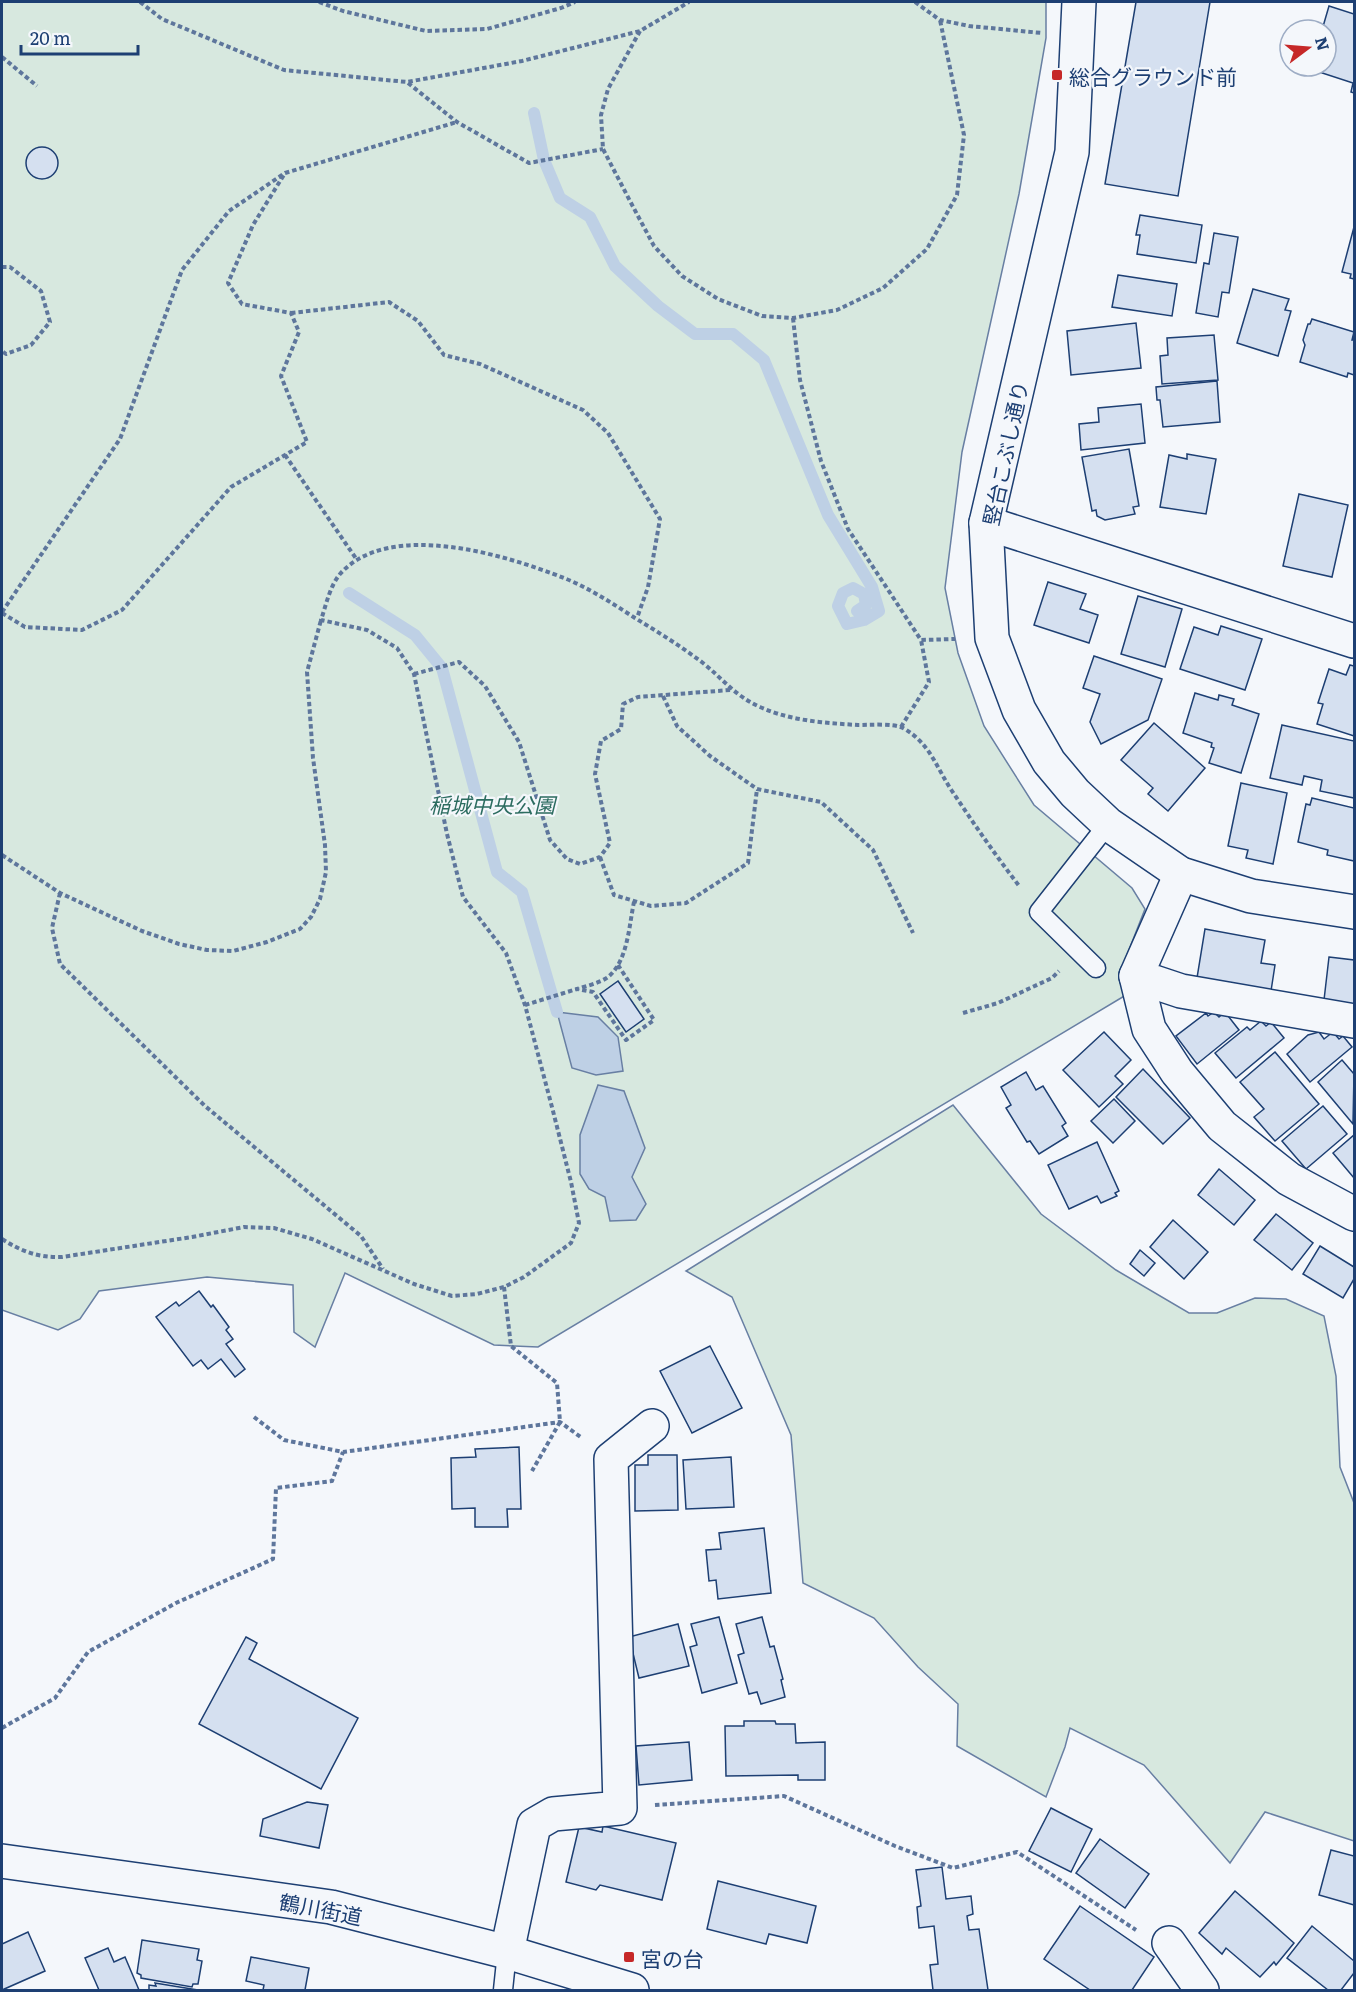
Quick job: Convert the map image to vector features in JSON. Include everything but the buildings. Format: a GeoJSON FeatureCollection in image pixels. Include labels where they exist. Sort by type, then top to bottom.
{"type":"FeatureCollection","features":[{"type":"Feature","properties":{"kind":"street","name":"竪台こぶし通り"},"geometry":{"type":"LineString","coordinates":[[1079,2],[1072,152],[986,523],[992,638],[1019,710],[1049,762],[1075,793],[1108,824],[1181,874],[1251,896],[1354,912]]}},
{"type":"Feature","properties":{"kind":"street"},"geometry":{"type":"LineString","coordinates":[[986,523],[1354,641]]}},
{"type":"Feature","properties":{"kind":"street"},"geometry":{"type":"LineString","coordinates":[[1181,874],[1136,976],[1149,1029],[1177,1072],[1222,1126],[1289,1179],[1354,1214]]}},
{"type":"Feature","properties":{"kind":"street"},"geometry":{"type":"LineString","coordinates":[[1136,976],[1181,992],[1354,1022]]}},
{"type":"Feature","properties":{"kind":"street"},"geometry":{"type":"LineString","coordinates":[[507,1952],[534,1825],[553,1814],[620,1808],[611,1459],[652,1426]]}},
{"type":"Feature","properties":{"kind":"street","name":"鶴川街道"},"geometry":{"type":"LineString","coordinates":[[2,1861],[331,1907],[507,1952],[632,1990]]}},
{"type":"Feature","properties":{"kind":"street"},"geometry":{"type":"LineString","coordinates":[[1168,1943],[1202,1990]]}},
{"type":"Feature","properties":{"kind":"lane"},"geometry":{"type":"LineString","coordinates":[[1096,968],[1039,912],[1108,824]]}},
{"type":"Feature","properties":{"kind":"lane"},"geometry":{"type":"LineString","coordinates":[[503,1990],[507,1952]]}},
{"type":"Feature","properties":{"kind":"path"},"geometry":{"type":"LineString","coordinates":[[140,2],[162,19],[284,70],[407,82],[522,61],[640,31],[689,2]]}},
{"type":"Feature","properties":{"kind":"path"},"geometry":{"type":"LineString","coordinates":[[319,2],[343,11],[426,31],[487,29],[575,2]]}},
{"type":"Feature","properties":{"kind":"path"},"geometry":{"type":"LineString","coordinates":[[915,2],[940,20],[969,26],[1052,34]]}},
{"type":"Feature","properties":{"kind":"path"},"geometry":{"type":"LineString","coordinates":[[640,31],[608,89],[602,115],[603,149],[654,246],[682,276],[718,299],[762,316],[793,318],[837,310],[883,288],[927,249],[957,195],[964,135],[940,20]]}},
{"type":"Feature","properties":{"kind":"path"},"geometry":{"type":"LineString","coordinates":[[2,57],[37,86]]}},
{"type":"Feature","properties":{"kind":"path"},"geometry":{"type":"LineString","coordinates":[[407,82],[457,122],[529,163],[603,149]]}},
{"type":"Feature","properties":{"kind":"path"},"geometry":{"type":"LineString","coordinates":[[291,313],[299,332],[281,376],[307,442],[231,487],[122,610],[81,630],[25,627],[2,613],[120,440],[182,270],[229,211],[285,173],[457,122]]}},
{"type":"Feature","properties":{"kind":"path"},"geometry":{"type":"LineString","coordinates":[[285,173],[253,225],[228,283],[242,304],[291,313],[389,302],[418,321],[444,355],[480,364],[583,410],[608,433],[660,519],[648,587],[637,618]]}},
{"type":"Feature","properties":{"kind":"path"},"geometry":{"type":"LineString","coordinates":[[2,267],[10,267],[41,291],[50,322],[31,345],[6,354],[2,351]]}},
{"type":"Feature","properties":{"kind":"path"},"geometry":{"type":"LineString","coordinates":[[793,318],[800,380],[822,461],[848,529],[921,640],[929,682],[901,727]]}},
{"type":"Feature","properties":{"kind":"path"},"geometry":{"type":"LineString","coordinates":[[285,455],[357,560]]}},
{"type":"Feature","properties":{"kind":"path"},"geometry":{"type":"LineString","coordinates":[[2,855],[60,893],[142,931],[179,944],[207,950],[233,951],[267,942],[300,929],[311,916],[320,899],[326,872],[307,672],[321,620],[329,595],[339,575],[357,560],[387,548],[420,544],[452,547],[509,560],[565,578],[637,618],[704,664],[731,690],[760,707],[801,720],[830,724],[901,727],[928,748],[949,785],[997,858],[1039,912]]}},
{"type":"Feature","properties":{"kind":"path"},"geometry":{"type":"LineString","coordinates":[[2,1239],[19,1250],[44,1258],[243,1227],[274,1228],[312,1239],[414,1284],[452,1296],[477,1294],[504,1287],[524,1277],[571,1243],[579,1223],[525,1005],[506,953],[464,897],[447,834],[414,674],[398,648],[367,630],[321,620]]}},
{"type":"Feature","properties":{"kind":"path"},"geometry":{"type":"LineString","coordinates":[[921,640],[965,638]]}},
{"type":"Feature","properties":{"kind":"path"},"geometry":{"type":"LineString","coordinates":[[414,674],[459,662],[485,686],[519,742],[550,840],[567,859],[580,864],[600,857],[610,843],[595,774],[601,741],[621,729],[623,704],[638,697],[731,690]]}},
{"type":"Feature","properties":{"kind":"path"},"geometry":{"type":"LineString","coordinates":[[663,696],[677,726],[710,756],[757,789],[821,802],[873,850],[913,933]]}},
{"type":"Feature","properties":{"kind":"path"},"geometry":{"type":"LineString","coordinates":[[600,857],[614,895],[651,906],[686,903],[748,862],[757,789]]}},
{"type":"Feature","properties":{"kind":"path"},"geometry":{"type":"LineString","coordinates":[[60,893],[52,928],[60,964],[205,1106],[361,1236],[384,1270]]}},
{"type":"Feature","properties":{"kind":"path"},"geometry":{"type":"LineString","coordinates":[[525,1005],[608,977],[623,955],[634,902]]}},
{"type":"Feature","properties":{"kind":"path"},"geometry":{"type":"LineString","coordinates":[[963,1013],[998,1004],[1052,978],[1079,951]]}},
{"type":"Feature","properties":{"kind":"path"},"geometry":{"type":"LineString","coordinates":[[577,989],[593,993],[626,1041],[654,1020],[618,964]]}},
{"type":"Feature","properties":{"kind":"path"},"geometry":{"type":"LineString","coordinates":[[504,1287],[511,1346],[557,1383],[560,1422],[532,1471]]}},
{"type":"Feature","properties":{"kind":"path"},"geometry":{"type":"LineString","coordinates":[[254,1417],[284,1440],[343,1452],[560,1422]]}},
{"type":"Feature","properties":{"kind":"path"},"geometry":{"type":"LineString","coordinates":[[2,1728],[55,1698],[88,1652],[176,1603],[273,1559],[276,1488],[332,1481],[343,1452]]}},
{"type":"Feature","properties":{"kind":"path"},"geometry":{"type":"LineString","coordinates":[[620,1808],[784,1796],[895,1846],[953,1868],[1017,1852],[1156,1944],[1168,1943]]}},
{"type":"Feature","properties":{"kind":"green space","name":"稲城中央公園"},"geometry":{"type":"Polygon","coordinates":[[[2,2],[1046,2],[1046,38],[1019,194],[962,452],[945,588],[958,653],[984,726],[1034,805],[1132,888],[1145,909],[1123,965],[1126,995],[538,1347],[494,1345],[345,1273],[315,1347],[294,1332],[293,1285],[207,1277],[99,1291],[80,1319],[58,1330],[2,1310],[2,2]]]}},
{"type":"Feature","properties":{"kind":"green space"},"geometry":{"type":"Polygon","coordinates":[[[953,1105],[1041,1214],[1116,1270],[1189,1313],[1217,1313],[1255,1298],[1286,1299],[1324,1316],[1336,1376],[1340,1467],[1354,1503],[1354,1841],[1265,1812],[1230,1863],[1144,1765],[1070,1728],[1046,1797],[957,1746],[958,1704],[918,1667],[874,1618],[803,1583],[791,1435],[732,1297],[686,1271],[953,1105]]]}},
{"type":"Feature","properties":{"kind":"water"},"geometry":{"type":"Polygon","coordinates":[[[557,1012],[598,1017],[618,1037],[623,1071],[596,1075],[572,1068],[557,1012]]]}},
{"type":"Feature","properties":{"kind":"water"},"geometry":{"type":"Polygon","coordinates":[[[598,1085],[624,1091],[645,1148],[632,1177],[646,1204],[636,1220],[610,1221],[605,1197],[589,1189],[580,1174],[580,1135],[598,1085]]]}},
{"type":"Feature","properties":{"kind":"waterway"},"geometry":{"type":"LineString","coordinates":[[534,113],[544,160],[560,198],[590,217],[615,266],[658,306],[695,334],[733,334],[764,360],[828,515],[872,587],[879,611],[864,620],[847,624],[838,606],[843,593],[853,588],[864,594],[866,605],[857,611]]}},
{"type":"Feature","properties":{"kind":"waterway"},"geometry":{"type":"LineString","coordinates":[[349,593],[415,635],[442,668],[497,872],[522,892],[557,1012]]}},
{"type":"Feature","properties":{"kind":"place","name":"総合グラウンド前"},"geometry":{"type":"Point","coordinates":[1057,75]}},
{"type":"Feature","properties":{"kind":"place","name":"宮の台"},"geometry":{"type":"Point","coordinates":[629,1957]}}]}
